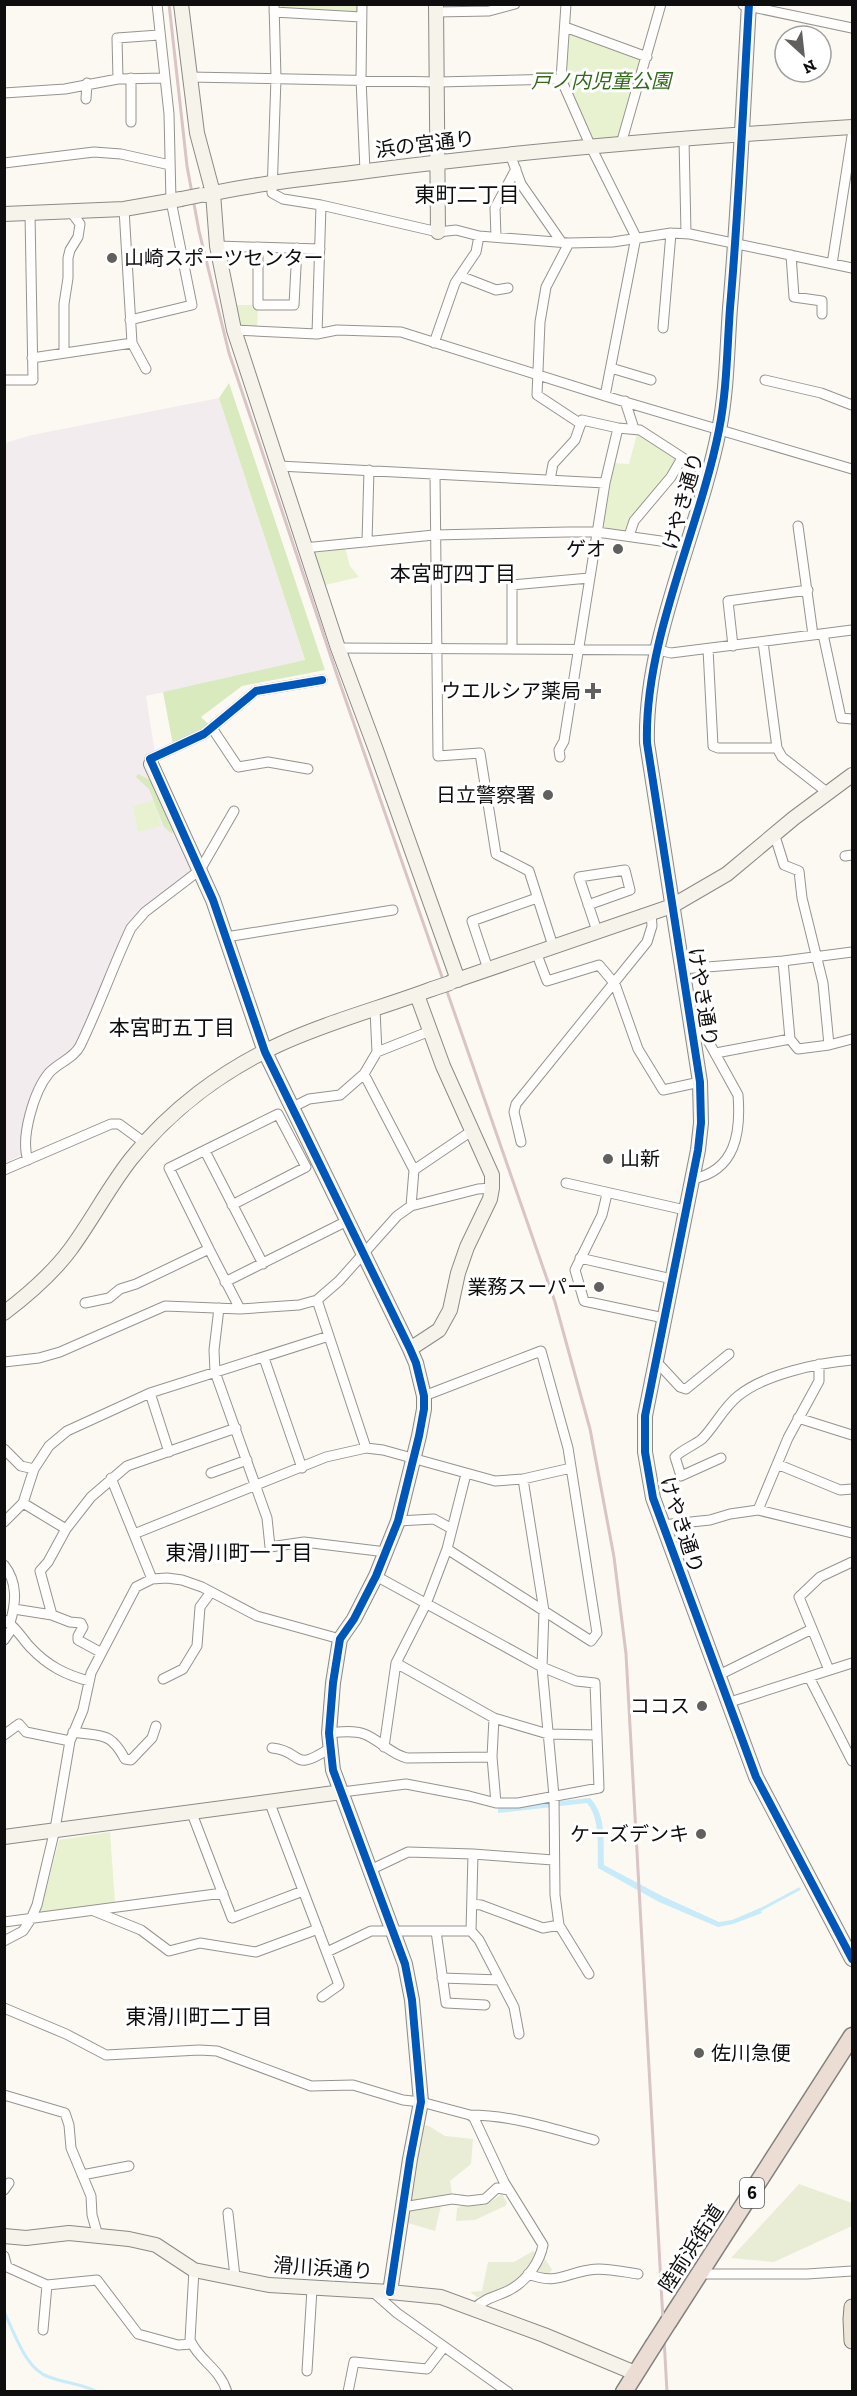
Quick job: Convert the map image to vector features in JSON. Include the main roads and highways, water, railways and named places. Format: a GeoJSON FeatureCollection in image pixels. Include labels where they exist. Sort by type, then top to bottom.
{"type":"FeatureCollection","features":[{"type":"Feature","properties":{"kind":"highway","name":"陸前浜街道"},"geometry":{"type":"LineString","coordinates":[[624,2391],[852,2037]]}},
{"type":"Feature","properties":{"kind":"main road"},"geometry":{"type":"LineString","coordinates":[[852,2307],[852,2341]]}},
{"type":"Feature","properties":{"kind":"water"},"geometry":{"type":"Polygon","coordinates":[[[590,1798],[602,1821],[604,1865],[662,1896],[719,1922],[732,1920],[760,1908],[762,1913],[718,1927],[659,1902],[598,1868],[596,1826],[587,1803],[498,1813],[498,1807],[590,1798]]]}},
{"type":"Feature","properties":{"kind":"waterway"},"geometry":{"type":"LineString","coordinates":[[758,1911],[799,1889]]}},
{"type":"Feature","properties":{"kind":"waterway"},"geometry":{"type":"LineString","coordinates":[[4,2312],[27,2358],[41,2373],[98,2392]]}},
{"type":"Feature","properties":{"kind":"waterway"},"geometry":{"type":"LineString","coordinates":[[240,2392],[253,2392]]}},
{"type":"Feature","properties":{"kind":"railway"},"geometry":{"type":"LineString","coordinates":[[169,4],[187,166],[199,231],[229,353],[337,675],[555,1302],[590,1429],[614,1557],[626,1654],[667,2392]]}},
{"type":"Feature","properties":{"kind":"place","name":"山崎スポーツセンター"},"geometry":{"type":"Point","coordinates":[112,258]}},
{"type":"Feature","properties":{"kind":"place","name":"ゲオ"},"geometry":{"type":"Point","coordinates":[618,549]}},
{"type":"Feature","properties":{"kind":"place","name":"ウエルシア薬局"},"geometry":{"type":"Point","coordinates":[593,691]}},
{"type":"Feature","properties":{"kind":"place","name":"日立警察署"},"geometry":{"type":"Point","coordinates":[548,795]}},
{"type":"Feature","properties":{"kind":"place","name":"山新"},"geometry":{"type":"Point","coordinates":[608,1159]}},
{"type":"Feature","properties":{"kind":"place","name":"業務スーパー"},"geometry":{"type":"Point","coordinates":[599,1287]}},
{"type":"Feature","properties":{"kind":"place","name":"ココス"},"geometry":{"type":"Point","coordinates":[702,1706]}},
{"type":"Feature","properties":{"kind":"place","name":"ケーズデンキ"},"geometry":{"type":"Point","coordinates":[701,1834]}},
{"type":"Feature","properties":{"kind":"place","name":"佐川急便"},"geometry":{"type":"Point","coordinates":[699,2053]}},
{"type":"Feature","properties":{"kind":"district","name":"東町二丁目"},"geometry":{"type":"Point","coordinates":[467,195]}},
{"type":"Feature","properties":{"kind":"district","name":"本宮町四丁目"},"geometry":{"type":"Point","coordinates":[453,574]}},
{"type":"Feature","properties":{"kind":"district","name":"本宮町五丁目"},"geometry":{"type":"Point","coordinates":[172,1028]}},
{"type":"Feature","properties":{"kind":"district","name":"東滑川町一丁目"},"geometry":{"type":"Point","coordinates":[239,1553]}},
{"type":"Feature","properties":{"kind":"district","name":"東滑川町二丁目"},"geometry":{"type":"Point","coordinates":[199,2017]}},
{"type":"Feature","properties":{"kind":"park label","name":"戸ノ内児童公園"},"geometry":{"type":"Point","coordinates":[601,81]}}]}
